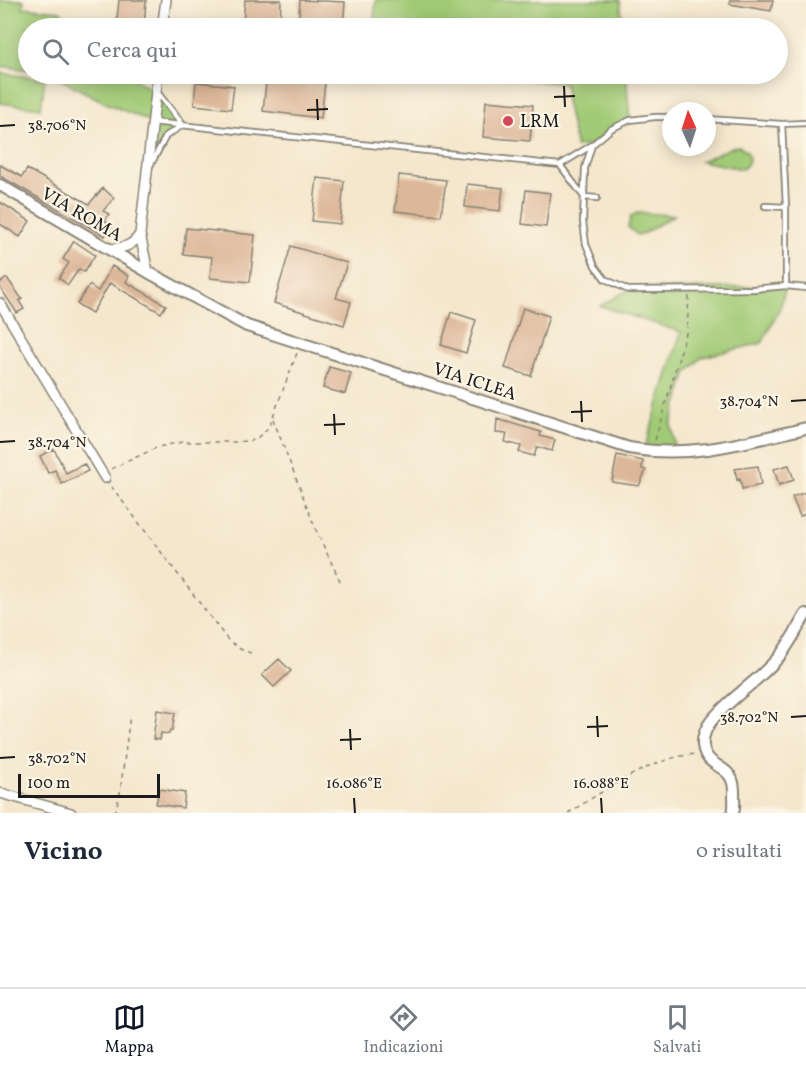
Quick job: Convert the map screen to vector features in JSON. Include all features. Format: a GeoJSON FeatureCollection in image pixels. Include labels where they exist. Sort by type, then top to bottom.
{"type":"FeatureCollection","features":[{"type":"Feature","properties":{"kind":"street"},"geometry":{"type":"LineString","coordinates":[[163,18],[165,0]]}},
{"type":"Feature","properties":{"kind":"street"},"geometry":{"type":"LineString","coordinates":[[148,272],[140,234],[157,84]]}},
{"type":"Feature","properties":{"kind":"street","name":"VIA ROMA"},"geometry":{"type":"LineString","coordinates":[[0,185],[148,272]]}},
{"type":"Feature","properties":{"kind":"street"},"geometry":{"type":"LineString","coordinates":[[108,249],[128,246],[135,242],[140,234]]}},
{"type":"Feature","properties":{"kind":"street"},"geometry":{"type":"LineString","coordinates":[[128,246],[127,259],[136,258],[143,249]]}},
{"type":"Feature","properties":{"kind":"street","name":"VIA ICLEA"},"geometry":{"type":"LineString","coordinates":[[148,272],[248,326],[629,448],[653,452],[720,448],[806,428]]}},
{"type":"Feature","properties":{"kind":"street"},"geometry":{"type":"LineString","coordinates":[[0,303],[104,476]]}},
{"type":"Feature","properties":{"kind":"street"},"geometry":{"type":"LineString","coordinates":[[733,813],[735,783],[730,774],[711,762],[705,753],[703,740],[705,731],[712,720],[763,674],[782,653],[806,614]]}},
{"type":"Feature","properties":{"kind":"street"},"geometry":{"type":"LineString","coordinates":[[0,793],[71,813]]}},
{"type":"Feature","properties":{"kind":"lane"},"geometry":{"type":"LineString","coordinates":[[156,89],[183,125]]}},
{"type":"Feature","properties":{"kind":"lane"},"geometry":{"type":"LineString","coordinates":[[152,122],[560,165],[592,145],[611,129],[630,120],[662,117]]}},
{"type":"Feature","properties":{"kind":"lane"},"geometry":{"type":"LineString","coordinates":[[716,120],[782,124],[806,123]]}},
{"type":"Feature","properties":{"kind":"lane"},"geometry":{"type":"LineString","coordinates":[[782,124],[786,207],[786,286]]}},
{"type":"Feature","properties":{"kind":"lane"},"geometry":{"type":"LineString","coordinates":[[147,171],[166,136],[183,125]]}},
{"type":"Feature","properties":{"kind":"lane"},"geometry":{"type":"LineString","coordinates":[[592,145],[585,168],[583,222],[586,244],[594,266],[605,279],[628,290],[753,289],[786,286],[806,288]]}},
{"type":"Feature","properties":{"kind":"lane"},"geometry":{"type":"LineString","coordinates":[[560,165],[584,197],[597,198]]}},
{"type":"Feature","properties":{"kind":"lane"},"geometry":{"type":"LineString","coordinates":[[765,207],[786,207]]}},
{"type":"Feature","properties":{"kind":"path"},"geometry":{"type":"LineString","coordinates":[[653,452],[687,330],[689,290]]}},
{"type":"Feature","properties":{"kind":"path"},"geometry":{"type":"LineString","coordinates":[[251,653],[240,649],[227,639],[104,476],[158,447],[182,442],[255,440],[269,427],[300,343]]}},
{"type":"Feature","properties":{"kind":"path"},"geometry":{"type":"LineString","coordinates":[[272,418],[316,530],[341,583]]}},
{"type":"Feature","properties":{"kind":"path"},"geometry":{"type":"LineString","coordinates":[[115,813],[120,793],[130,714]]}},
{"type":"Feature","properties":{"kind":"path"},"geometry":{"type":"LineString","coordinates":[[568,813],[644,770],[668,760],[705,753]]}},
{"type":"Feature","properties":{"kind":"green space"},"geometry":{"type":"Polygon","coordinates":[[[0,0],[24,0],[23,7],[60,11],[66,18],[18,18],[18,69],[0,66],[0,0]]]}},
{"type":"Feature","properties":{"kind":"green space"},"geometry":{"type":"Polygon","coordinates":[[[376,0],[620,0],[622,18],[374,18],[376,0]]]}},
{"type":"Feature","properties":{"kind":"green space"},"geometry":{"type":"Polygon","coordinates":[[[0,73],[18,75],[18,84],[44,84],[41,108],[0,103],[0,73]]]}},
{"type":"Feature","properties":{"kind":"green space"},"geometry":{"type":"Polygon","coordinates":[[[69,84],[143,84],[155,91],[183,125],[166,136],[147,171],[152,122],[110,105],[69,84]]]}},
{"type":"Feature","properties":{"kind":"green space"},"geometry":{"type":"Polygon","coordinates":[[[565,84],[627,84],[630,120],[611,129],[592,145],[576,147],[566,101],[565,84]]]}},
{"type":"Feature","properties":{"kind":"green space"},"geometry":{"type":"Polygon","coordinates":[[[739,146],[748,153],[748,164],[742,169],[701,161],[716,156],[732,147],[739,146]]]}},
{"type":"Feature","properties":{"kind":"green space"},"geometry":{"type":"Polygon","coordinates":[[[637,213],[674,215],[637,235],[628,227],[631,216],[637,213]]]}},
{"type":"Feature","properties":{"kind":"green space"},"geometry":{"type":"Polygon","coordinates":[[[786,286],[780,308],[762,343],[702,357],[686,374],[671,425],[676,452],[644,450],[681,332],[600,306],[628,290],[786,286]]]}},
{"type":"Feature","properties":{"kind":"building"},"geometry":{"type":"Polygon","coordinates":[[[119,0],[146,0],[145,18],[117,18],[119,0]]]}},
{"type":"Feature","properties":{"kind":"building"},"geometry":{"type":"Polygon","coordinates":[[[245,0],[281,0],[280,18],[243,18],[245,0]]]}},
{"type":"Feature","properties":{"kind":"building"},"geometry":{"type":"Polygon","coordinates":[[[300,0],[345,2],[344,18],[299,18],[300,0]]]}},
{"type":"Feature","properties":{"kind":"building"},"geometry":{"type":"Polygon","coordinates":[[[730,0],[773,0],[771,11],[730,4],[730,0]]]}},
{"type":"Feature","properties":{"kind":"building"},"geometry":{"type":"Polygon","coordinates":[[[196,84],[234,86],[231,109],[194,105],[196,84]]]}},
{"type":"Feature","properties":{"kind":"building"},"geometry":{"type":"Polygon","coordinates":[[[266,84],[325,84],[321,118],[263,111],[266,84]]]}},
{"type":"Feature","properties":{"kind":"building","name":"LRM"},"geometry":{"type":"Polygon","coordinates":[[[486,101],[533,105],[530,141],[483,137],[486,101]]]}},
{"type":"Feature","properties":{"kind":"building"},"geometry":{"type":"Polygon","coordinates":[[[0,165],[22,177],[27,169],[89,204],[103,188],[114,198],[103,211],[109,214],[105,221],[112,225],[105,236],[0,176],[0,165]]]}},
{"type":"Feature","properties":{"kind":"building"},"geometry":{"type":"Polygon","coordinates":[[[399,175],[446,180],[441,216],[395,211],[399,175]]]}},
{"type":"Feature","properties":{"kind":"building"},"geometry":{"type":"Polygon","coordinates":[[[317,178],[344,181],[340,224],[312,221],[317,178]]]}},
{"type":"Feature","properties":{"kind":"building"},"geometry":{"type":"Polygon","coordinates":[[[467,184],[503,188],[500,211],[465,207],[467,184]]]}},
{"type":"Feature","properties":{"kind":"building"},"geometry":{"type":"Polygon","coordinates":[[[526,190],[550,193],[546,227],[522,224],[526,190]]]}},
{"type":"Feature","properties":{"kind":"building"},"geometry":{"type":"Polygon","coordinates":[[[0,202],[30,221],[20,237],[0,224],[0,202]]]}},
{"type":"Feature","properties":{"kind":"building"},"geometry":{"type":"Polygon","coordinates":[[[186,228],[255,235],[250,282],[210,278],[212,257],[183,254],[186,228]]]}},
{"type":"Feature","properties":{"kind":"building"},"geometry":{"type":"Polygon","coordinates":[[[74,241],[95,255],[84,272],[79,269],[68,285],[59,278],[69,263],[63,259],[74,241]]]}},
{"type":"Feature","properties":{"kind":"building"},"geometry":{"type":"Polygon","coordinates":[[[291,246],[347,263],[336,298],[351,302],[344,325],[274,303],[291,246]]]}},
{"type":"Feature","properties":{"kind":"building"},"geometry":{"type":"Polygon","coordinates":[[[112,266],[129,276],[126,282],[166,305],[161,313],[110,283],[92,313],[77,304],[89,285],[98,291],[112,266]]]}},
{"type":"Feature","properties":{"kind":"building"},"geometry":{"type":"Polygon","coordinates":[[[7,278],[22,299],[19,301],[24,309],[17,313],[0,287],[0,283],[7,278]]]}},
{"type":"Feature","properties":{"kind":"building"},"geometry":{"type":"Polygon","coordinates":[[[523,308],[549,316],[531,376],[505,368],[523,308]]]}},
{"type":"Feature","properties":{"kind":"building"},"geometry":{"type":"Polygon","coordinates":[[[451,312],[476,320],[466,353],[441,345],[451,312]]]}},
{"type":"Feature","properties":{"kind":"building"},"geometry":{"type":"Polygon","coordinates":[[[329,367],[351,373],[345,394],[323,388],[329,367]]]}},
{"type":"Feature","properties":{"kind":"building"},"geometry":{"type":"Polygon","coordinates":[[[497,419],[541,432],[540,436],[555,440],[552,451],[537,447],[534,456],[519,452],[521,446],[505,442],[507,434],[496,433],[497,419]]]}},
{"type":"Feature","properties":{"kind":"building"},"geometry":{"type":"Polygon","coordinates":[[[54,449],[66,473],[84,464],[88,471],[62,484],[55,470],[48,473],[40,456],[54,449]]]}},
{"type":"Feature","properties":{"kind":"building"},"geometry":{"type":"Polygon","coordinates":[[[617,455],[643,461],[642,469],[646,470],[639,486],[612,482],[617,455]]]}},
{"type":"Feature","properties":{"kind":"building"},"geometry":{"type":"Polygon","coordinates":[[[789,465],[794,480],[779,485],[774,469],[789,465]]]}},
{"type":"Feature","properties":{"kind":"building"},"geometry":{"type":"Polygon","coordinates":[[[758,466],[761,485],[742,489],[735,469],[758,466]]]}},
{"type":"Feature","properties":{"kind":"building"},"geometry":{"type":"Polygon","coordinates":[[[806,492],[806,514],[800,516],[792,497],[806,492]]]}},
{"type":"Feature","properties":{"kind":"building"},"geometry":{"type":"Polygon","coordinates":[[[279,659],[291,671],[274,687],[262,675],[279,659]]]}},
{"type":"Feature","properties":{"kind":"building"},"geometry":{"type":"Polygon","coordinates":[[[157,710],[175,713],[172,731],[170,730],[169,734],[161,733],[160,740],[153,739],[157,710]]]}},
{"type":"Feature","properties":{"kind":"building"},"geometry":{"type":"Polygon","coordinates":[[[159,789],[185,793],[183,808],[156,804],[159,789]]]}},
{"type":"Feature","properties":{"kind":"place","name":"LRM"},"geometry":{"type":"Point","coordinates":[508,121]}}]}
